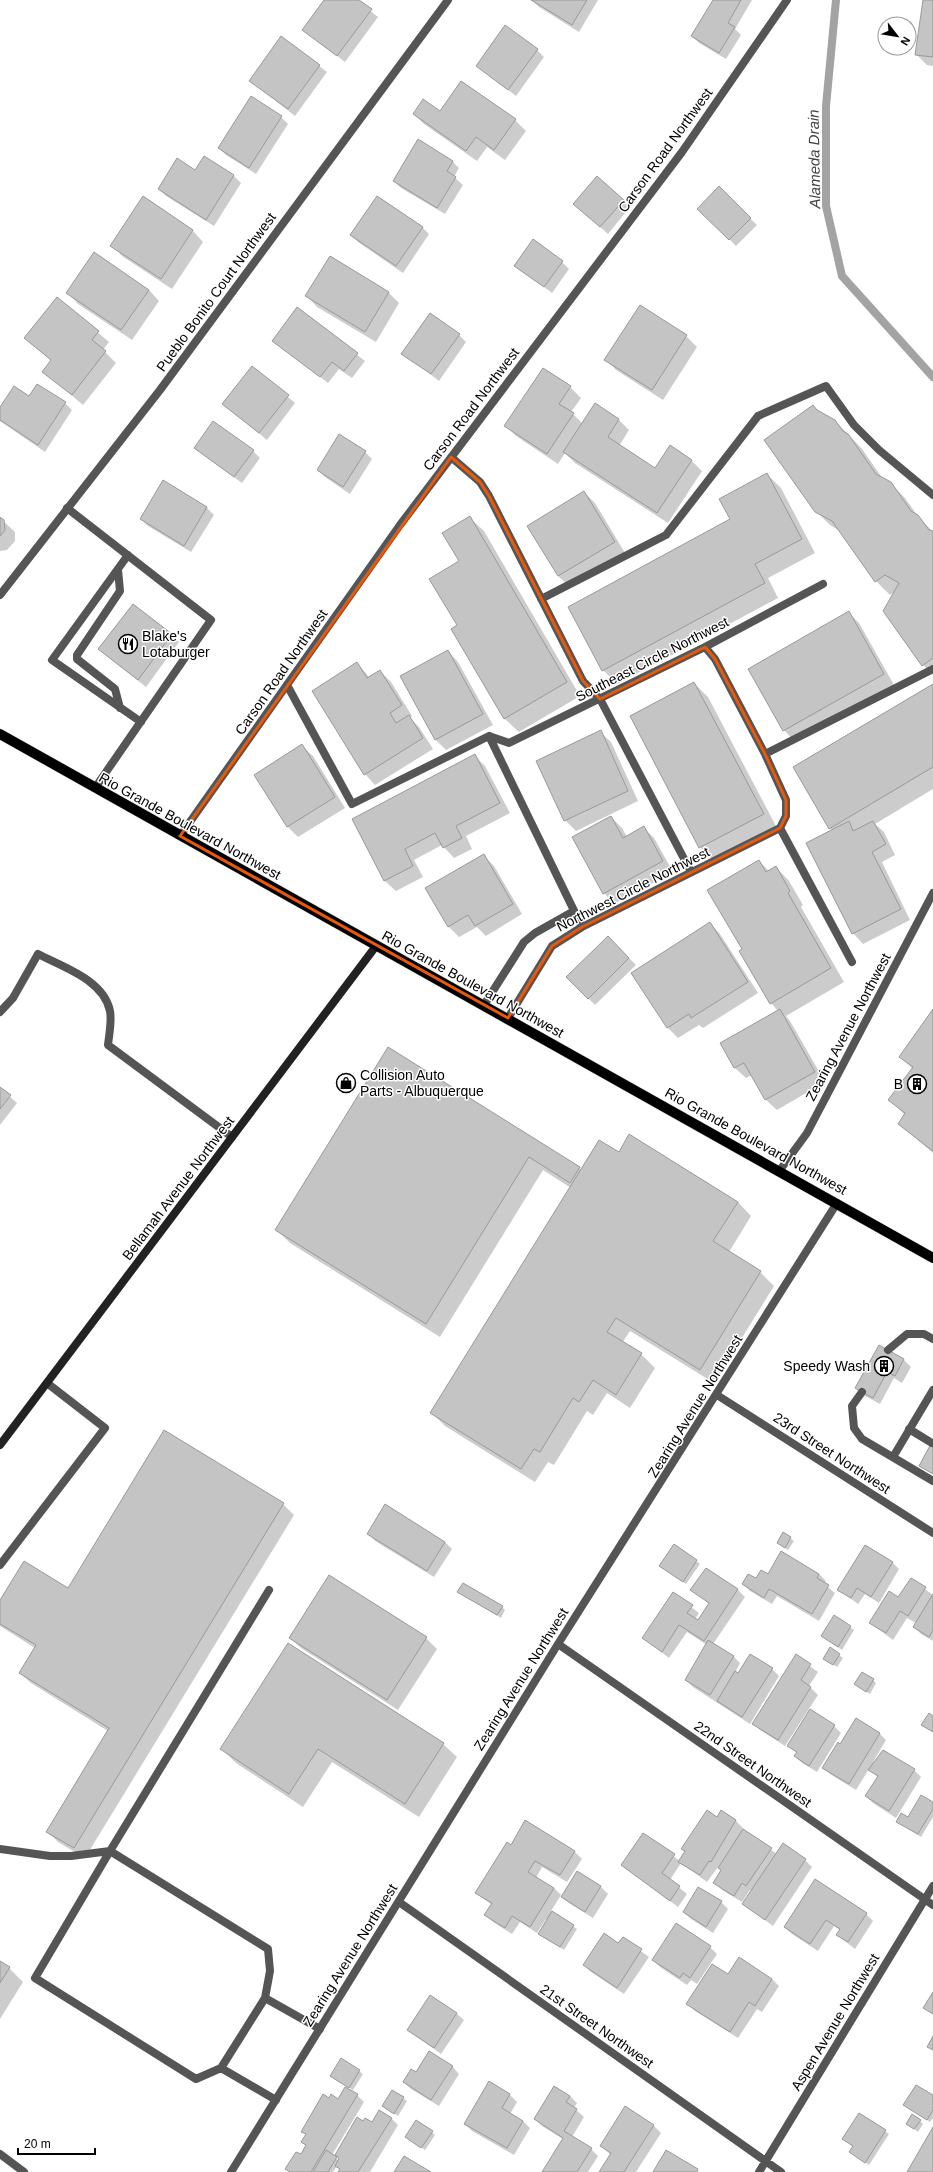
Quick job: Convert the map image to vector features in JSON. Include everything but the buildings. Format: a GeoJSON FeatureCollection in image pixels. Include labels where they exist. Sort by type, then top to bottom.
{"type":"FeatureCollection","features":[{"type":"Feature","properties":{"kind":"main road","name":"Rio Grande Boulevard Northwest"},"geometry":{"type":"LineString","coordinates":[[0,734],[376,946],[780,1170],[933,1258]]}},
{"type":"Feature","properties":{"kind":"street","name":"Pueblo Bonito Court Northwest"},"geometry":{"type":"LineString","coordinates":[[0,595],[160,390],[448,0]]}},
{"type":"Feature","properties":{"kind":"street","name":"Carson Road Northwest"},"geometry":{"type":"LineString","coordinates":[[180,836],[288,685],[400,524],[682,152],[787,0]]}},
{"type":"Feature","properties":{"kind":"street"},"geometry":{"type":"LineString","coordinates":[[541,599],[666,535],[758,416],[826,386],[854,425],[913,480],[933,495]]}},
{"type":"Feature","properties":{"kind":"street"},"geometry":{"type":"LineString","coordinates":[[451,458],[480,482],[583,682],[600,699],[691,872]]}},
{"type":"Feature","properties":{"kind":"street"},"geometry":{"type":"LineString","coordinates":[[67,508],[211,620],[95,788]]}},
{"type":"Feature","properties":{"kind":"street"},"geometry":{"type":"LineString","coordinates":[[128,555],[52,660],[141,722]]}},
{"type":"Feature","properties":{"kind":"street"},"geometry":{"type":"LineString","coordinates":[[118,570],[120,591],[77,655],[77,659],[115,689],[120,708]]}},
{"type":"Feature","properties":{"kind":"street","name":"Southeast Circle Northwest"},"geometry":{"type":"LineString","coordinates":[[490,736],[509,743],[705,647],[823,584]]}},
{"type":"Feature","properties":{"kind":"street"},"geometry":{"type":"LineString","coordinates":[[705,647],[715,659],[765,754],[786,800],[786,816],[780,828],[852,962]]}},
{"type":"Feature","properties":{"kind":"street"},"geometry":{"type":"LineString","coordinates":[[765,754],[933,669]]}},
{"type":"Feature","properties":{"kind":"street"},"geometry":{"type":"LineString","coordinates":[[288,685],[352,804],[490,736],[582,927]]}},
{"type":"Feature","properties":{"kind":"street","name":"Northwest Circle Northwest"},"geometry":{"type":"LineString","coordinates":[[508,1018],[552,946],[582,927],[780,828]]}},
{"type":"Feature","properties":{"kind":"street","name":"Zearing Avenue Northwest"},"geometry":{"type":"LineString","coordinates":[[780,1170],[807,1133],[933,893]]}},
{"type":"Feature","properties":{"kind":"street","name":"Northwest Circle Northwest"},"geometry":{"type":"LineString","coordinates":[[484,1005],[524,942],[535,933],[574,911]]}},
{"type":"Feature","properties":{"kind":"street","name":"Bellamah Avenue Northwest"},"geometry":{"type":"LineString","coordinates":[[0,1445],[376,946]]}},
{"type":"Feature","properties":{"kind":"street"},"geometry":{"type":"LineString","coordinates":[[0,1012],[13,998],[38,954],[92,984],[106,997],[110,1013],[108,1046],[232,1137]]}},
{"type":"Feature","properties":{"kind":"street","name":"Zearing Avenue Northwest"},"geometry":{"type":"LineString","coordinates":[[234,2171],[276,2100],[558,1644],[838,1203]]}},
{"type":"Feature","properties":{"kind":"street"},"geometry":{"type":"LineString","coordinates":[[888,1350],[907,1334],[924,1334],[933,1339]]}},
{"type":"Feature","properties":{"kind":"street"},"geometry":{"type":"LineString","coordinates":[[0,1565],[105,1428],[47,1383]]}},
{"type":"Feature","properties":{"kind":"street"},"geometry":{"type":"LineString","coordinates":[[893,1457],[933,1390]]}},
{"type":"Feature","properties":{"kind":"street"},"geometry":{"type":"LineString","coordinates":[[862,1392],[852,1406],[854,1428],[862,1440],[933,1481]]}},
{"type":"Feature","properties":{"kind":"street","name":"23rd Street Northwest"},"geometry":{"type":"LineString","coordinates":[[717,1395],[933,1533]]}},
{"type":"Feature","properties":{"kind":"street"},"geometry":{"type":"LineString","coordinates":[[909,1429],[932,1443]]}},
{"type":"Feature","properties":{"kind":"street"},"geometry":{"type":"LineString","coordinates":[[0,1849],[50,1856],[71,1856],[110,1851],[268,1949],[270,1971],[265,1998],[221,2068],[196,2079],[35,1978],[110,1851],[268,1590]]}},
{"type":"Feature","properties":{"kind":"street","name":"22nd Street Northwest"},"geometry":{"type":"LineString","coordinates":[[558,1644],[933,1905]]}},
{"type":"Feature","properties":{"kind":"street","name":"Aspen Avenue Northwest"},"geometry":{"type":"LineString","coordinates":[[759,2172],[933,1886]]}},
{"type":"Feature","properties":{"kind":"street","name":"21st Street Northwest"},"geometry":{"type":"LineString","coordinates":[[398,1902],[781,2172]]}},
{"type":"Feature","properties":{"kind":"street"},"geometry":{"type":"LineString","coordinates":[[265,1998],[320,2029]]}},
{"type":"Feature","properties":{"kind":"street"},"geometry":{"type":"LineString","coordinates":[[221,2068],[276,2100]]}},
{"type":"Feature","properties":{"kind":"street"},"geometry":{"type":"LineString","coordinates":[[0,2154],[24,2172]]}},
{"type":"Feature","properties":{"kind":"highlighted area"},"geometry":{"type":"Polygon","coordinates":[[[451,457],[480,482],[489,496],[583,681],[600,699],[705,647],[715,659],[765,754],[786,800],[786,816],[780,828],[582,927],[552,946],[508,1018],[180,836],[451,457]]]}},
{"type":"Feature","properties":{"kind":"waterway","name":"Alameda Drain"},"geometry":{"type":"LineString","coordinates":[[836,0],[826,106],[826,206],[842,276],[933,377]]}},
{"type":"Feature","properties":{"kind":"place","name":"Blake's Lotaburger"},"geometry":{"type":"Point","coordinates":[128,644]}},
{"type":"Feature","properties":{"kind":"place","name":"Collision Auto Parts - Albuquerque"},"geometry":{"type":"Point","coordinates":[346,1083]}},
{"type":"Feature","properties":{"kind":"place","name":"B"},"geometry":{"type":"Point","coordinates":[917,1084]}},
{"type":"Feature","properties":{"kind":"place","name":"Speedy Wash"},"geometry":{"type":"Point","coordinates":[884,1366]}}]}
